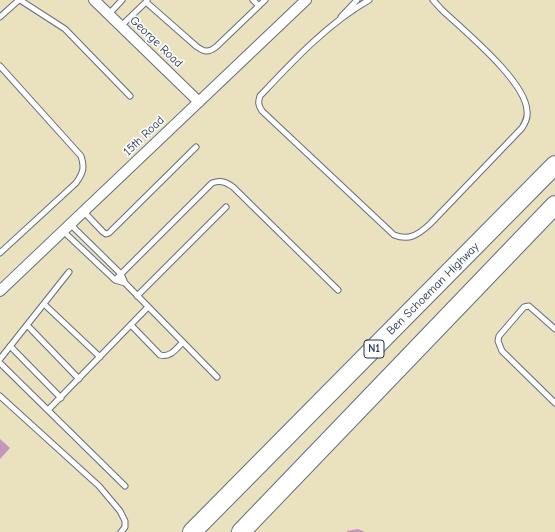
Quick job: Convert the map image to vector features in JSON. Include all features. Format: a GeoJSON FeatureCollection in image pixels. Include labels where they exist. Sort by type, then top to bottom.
{"type":"FeatureCollection","features":[{"type":"Feature","properties":{"kind":"highway","name":"Ben Schoeman Highway"},"geometry":{"type":"LineString","coordinates":[[192,532],[555,165]]}},
{"type":"Feature","properties":{"kind":"highway","name":"N1"},"geometry":{"type":"LineString","coordinates":[[241,532],[555,205]]}},
{"type":"Feature","properties":{"kind":"street","name":"George Road"},"geometry":{"type":"LineString","coordinates":[[94,0],[199,102]]}},
{"type":"Feature","properties":{"kind":"street","name":"15th Road"},"geometry":{"type":"LineString","coordinates":[[0,291],[306,0]]}},
{"type":"Feature","properties":{"kind":"lane"},"geometry":{"type":"LineString","coordinates":[[0,17],[19,0],[65,29],[130,96]]}},
{"type":"Feature","properties":{"kind":"lane"},"geometry":{"type":"LineString","coordinates":[[109,14],[122,0]]}},
{"type":"Feature","properties":{"kind":"lane"},"geometry":{"type":"LineString","coordinates":[[253,0],[259,6]]}},
{"type":"Feature","properties":{"kind":"lane"},"geometry":{"type":"LineString","coordinates":[[121,26],[147,1],[196,46],[205,52],[209,52],[265,0]]}},
{"type":"Feature","properties":{"kind":"lane"},"geometry":{"type":"LineString","coordinates":[[338,21],[345,11],[357,0]]}},
{"type":"Feature","properties":{"kind":"lane"},"geometry":{"type":"LineString","coordinates":[[369,0],[338,21],[297,58],[260,96],[258,106],[394,235],[400,238],[416,236],[435,218],[522,128],[527,116],[523,94],[505,70],[433,0]]}},
{"type":"Feature","properties":{"kind":"lane"},"geometry":{"type":"LineString","coordinates":[[0,66],[81,156],[84,165],[83,172],[76,182],[0,253]]}},
{"type":"Feature","properties":{"kind":"lane"},"geometry":{"type":"LineString","coordinates":[[84,212],[103,232],[106,234],[109,233],[196,147]]}},
{"type":"Feature","properties":{"kind":"lane"},"geometry":{"type":"LineString","coordinates":[[115,280],[212,183],[219,181],[234,187],[338,290]]}},
{"type":"Feature","properties":{"kind":"lane"},"geometry":{"type":"LineString","coordinates":[[137,296],[226,207]]}},
{"type":"Feature","properties":{"kind":"lane"},"geometry":{"type":"LineString","coordinates":[[67,228],[115,280],[125,283]]}},
{"type":"Feature","properties":{"kind":"lane"},"geometry":{"type":"LineString","coordinates":[[67,228],[121,274],[125,283],[137,296],[217,377]]}},
{"type":"Feature","properties":{"kind":"lane"},"geometry":{"type":"LineString","coordinates":[[0,359],[69,272]]}},
{"type":"Feature","properties":{"kind":"lane"},"geometry":{"type":"LineString","coordinates":[[44,304],[100,357]]}},
{"type":"Feature","properties":{"kind":"lane"},"geometry":{"type":"LineString","coordinates":[[555,329],[529,306],[524,307],[499,336],[498,341],[502,351],[555,403]]}},
{"type":"Feature","properties":{"kind":"lane"},"geometry":{"type":"LineString","coordinates":[[48,410],[148,307]]}},
{"type":"Feature","properties":{"kind":"lane"},"geometry":{"type":"LineString","coordinates":[[28,325],[79,379]]}},
{"type":"Feature","properties":{"kind":"lane"},"geometry":{"type":"LineString","coordinates":[[131,325],[160,355],[169,355],[183,342]]}},
{"type":"Feature","properties":{"kind":"lane"},"geometry":{"type":"LineString","coordinates":[[10,346],[61,398]]}},
{"type":"Feature","properties":{"kind":"lane"},"geometry":{"type":"LineString","coordinates":[[0,363],[125,486]]}},
{"type":"Feature","properties":{"kind":"lane"},"geometry":{"type":"LineString","coordinates":[[0,396],[99,486],[123,516],[125,527],[121,532]]}},
{"type":"Feature","properties":{"kind":"building"},"geometry":{"type":"Polygon","coordinates":[[[0,439],[10,448],[0,459],[0,439]]]}},
{"type":"Feature","properties":{"kind":"building"},"geometry":{"type":"Polygon","coordinates":[[[358,529],[365,532],[347,532],[347,531],[358,529]]]}}]}
